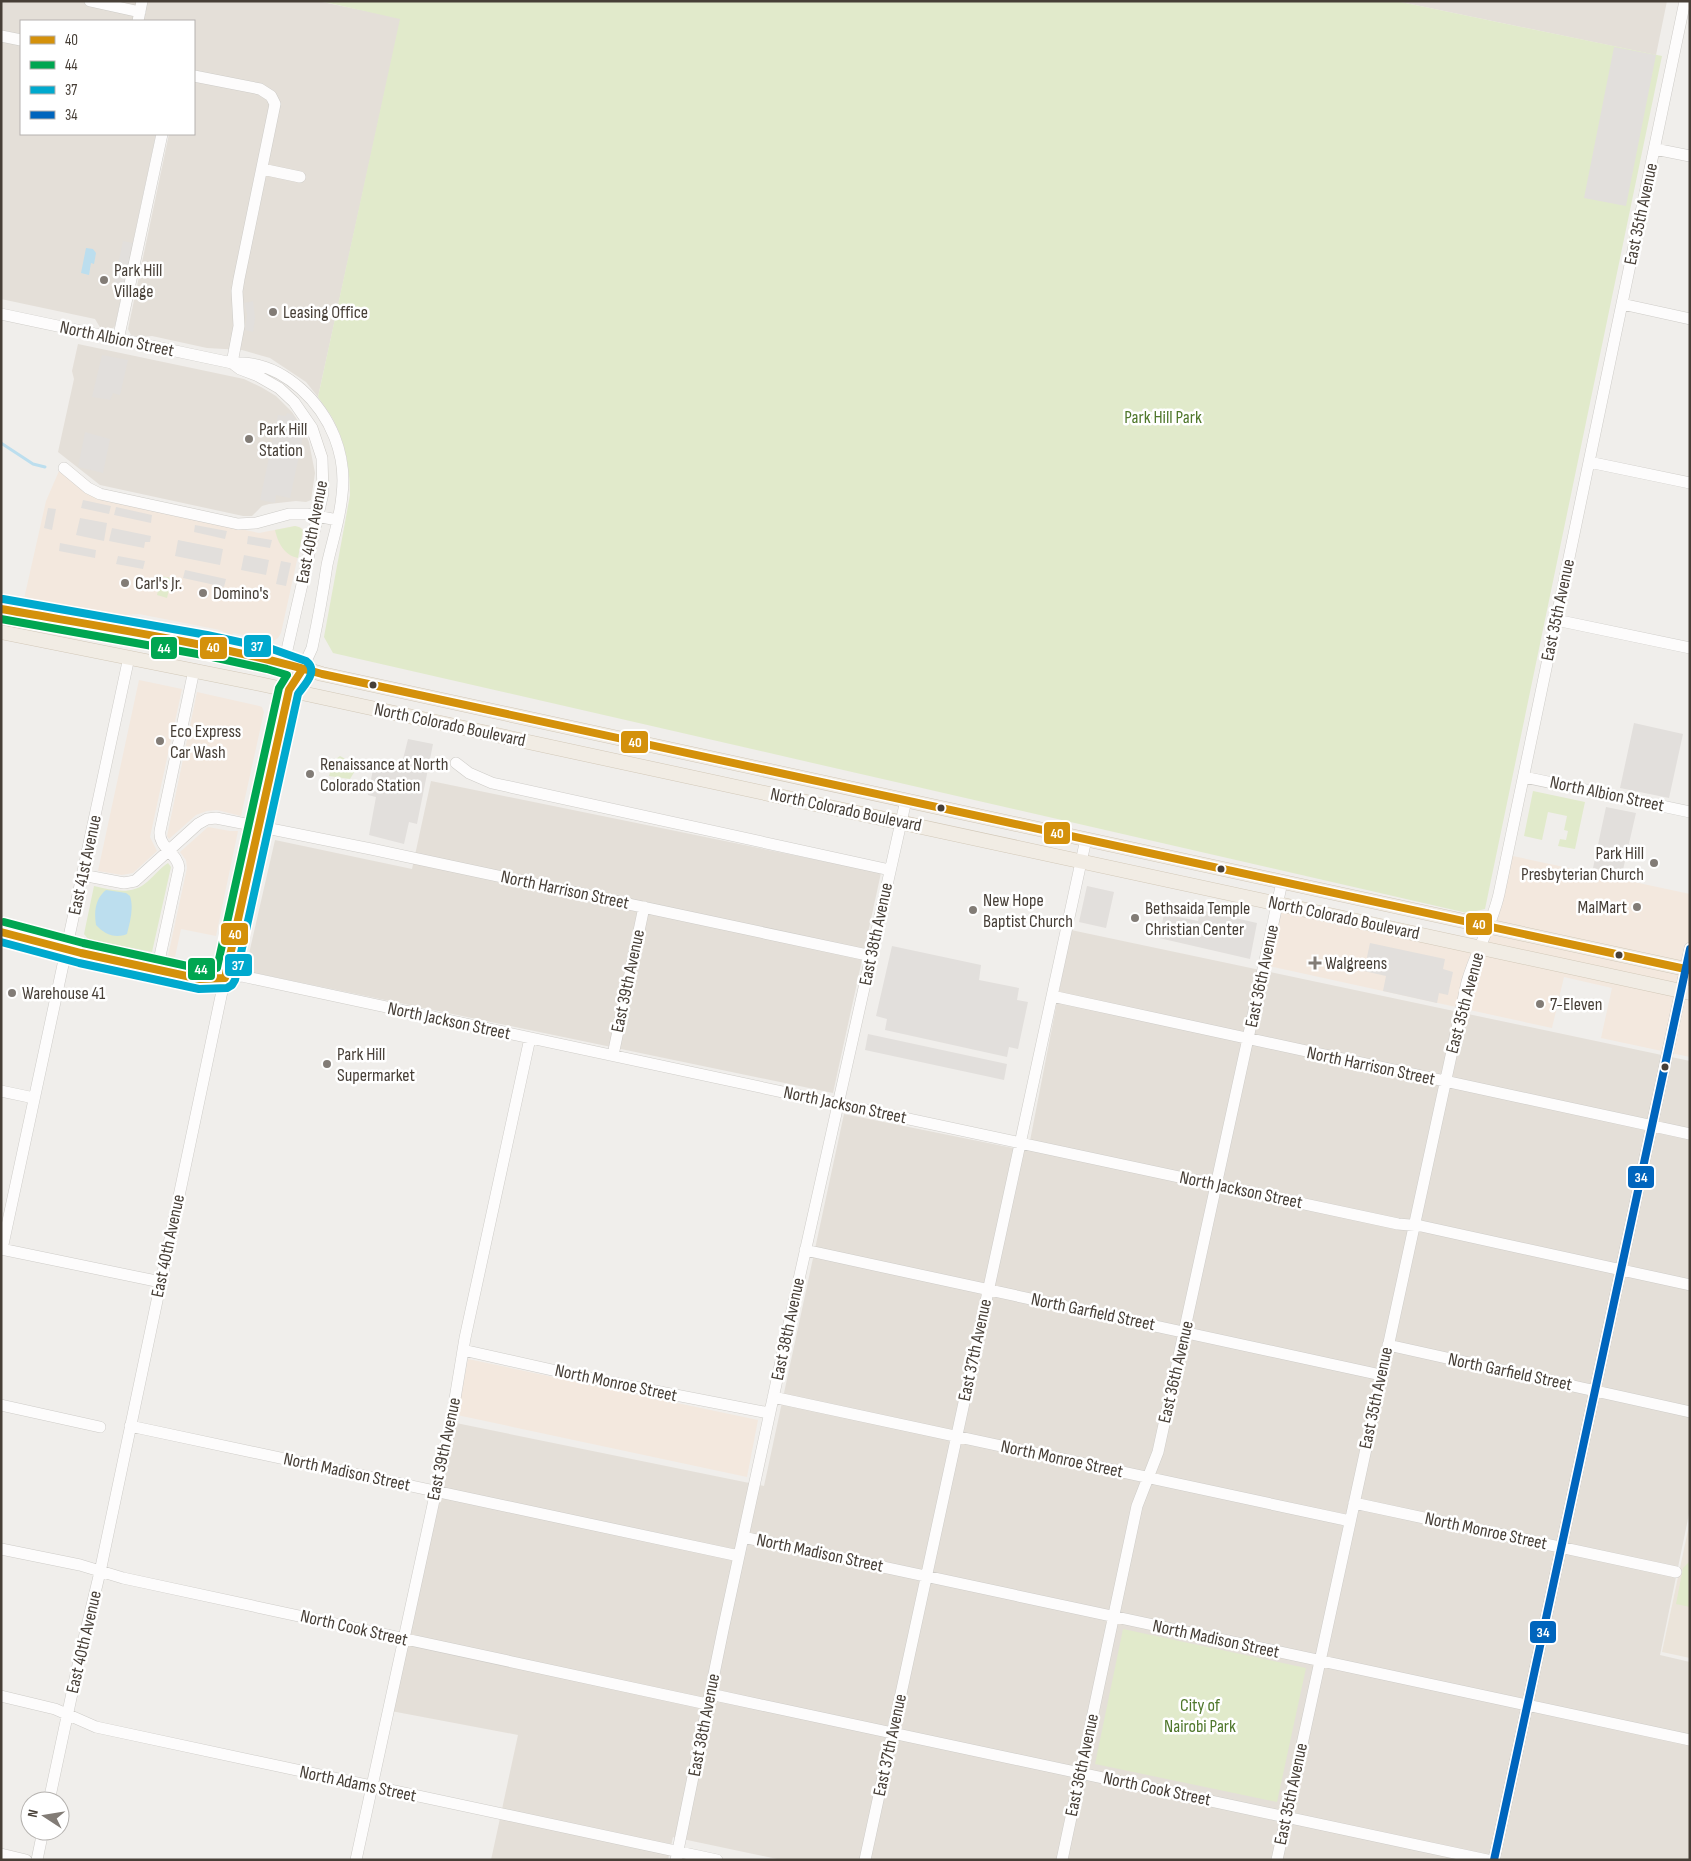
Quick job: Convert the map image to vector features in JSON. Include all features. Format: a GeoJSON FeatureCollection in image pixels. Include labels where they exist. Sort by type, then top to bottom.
{"type":"FeatureCollection","features":[{"type":"Feature","properties":{"kind":"main road","name":"North Colorado Boulevard"},"geometry":{"type":"LineString","coordinates":[[1,610],[196,644],[284,663],[302,670],[1688,969]]}},
{"type":"Feature","properties":{"kind":"main road","name":"North Colorado Boulevard"},"geometry":{"type":"LineString","coordinates":[[1,632],[289,690],[1685,992]]}},
{"type":"Feature","properties":{"kind":"street"},"geometry":{"type":"LineString","coordinates":[[90,1],[140,11]]}},
{"type":"Feature","properties":{"kind":"street","name":"East 35th Avenue"},"geometry":{"type":"LineString","coordinates":[[1277,1860],[1467,982],[1479,947],[1490,926],[1496,908],[1685,1]]}},
{"type":"Feature","properties":{"kind":"street"},"geometry":{"type":"LineString","coordinates":[[1,36],[20,40]]}},
{"type":"Feature","properties":{"kind":"street"},"geometry":{"type":"LineString","coordinates":[[195,76],[260,89],[271,96],[275,109],[239,279],[237,291],[239,326],[232,363]]}},
{"type":"Feature","properties":{"kind":"street"},"geometry":{"type":"LineString","coordinates":[[118,340],[162,135]]}},
{"type":"Feature","properties":{"kind":"street"},"geometry":{"type":"LineString","coordinates":[[1655,149],[1690,156]]}},
{"type":"Feature","properties":{"kind":"street"},"geometry":{"type":"LineString","coordinates":[[262,169],[300,177]]}},
{"type":"Feature","properties":{"kind":"street"},"geometry":{"type":"LineString","coordinates":[[1622,304],[1690,319]]}},
{"type":"Feature","properties":{"kind":"street","name":"North Albion Street"},"geometry":{"type":"LineString","coordinates":[[1,314],[232,363]]}},
{"type":"Feature","properties":{"kind":"street","name":"East 40th Avenue"},"geometry":{"type":"LineString","coordinates":[[51,1791],[80,1651],[100,1572],[258,826],[289,690],[302,670],[312,648],[343,492],[342,464],[335,437],[322,412],[305,392],[283,375],[256,364],[245,362],[232,363]]}},
{"type":"Feature","properties":{"kind":"street","name":"East 40th Avenue"},"geometry":{"type":"LineString","coordinates":[[232,363],[278,388],[294,402],[310,422],[318,444],[324,470],[323,493],[284,663],[289,690]]}},
{"type":"Feature","properties":{"kind":"street"},"geometry":{"type":"LineString","coordinates":[[1589,462],[1690,483]]}},
{"type":"Feature","properties":{"kind":"street"},"geometry":{"type":"LineString","coordinates":[[64,468],[88,488],[100,494],[238,524],[260,522],[289,514],[337,520]]}},
{"type":"Feature","properties":{"kind":"street"},"geometry":{"type":"LineString","coordinates":[[1556,620],[1690,648]]}},
{"type":"Feature","properties":{"kind":"street","name":"East 41st Avenue"},"geometry":{"type":"LineString","coordinates":[[1,1249],[130,657]]}},
{"type":"Feature","properties":{"kind":"street"},"geometry":{"type":"LineString","coordinates":[[157,970],[179,868],[177,861],[160,840],[160,831],[194,670]]}},
{"type":"Feature","properties":{"kind":"street","name":"North Colorado Boulevard"},"geometry":{"type":"LineString","coordinates":[[456,763],[469,773],[492,783],[890,870]]}},
{"type":"Feature","properties":{"kind":"street","name":"North Albion Street"},"geometry":{"type":"LineString","coordinates":[[1524,777],[1690,812]]}},
{"type":"Feature","properties":{"kind":"street","name":"East 38th Avenue"},"geometry":{"type":"LineString","coordinates":[[676,1856],[805,1250],[906,800]]}},
{"type":"Feature","properties":{"kind":"street","name":"North Harrison Street"},"geometry":{"type":"LineString","coordinates":[[82,875],[130,883],[140,878],[198,824],[207,819],[216,818],[371,849],[872,956]]}},
{"type":"Feature","properties":{"kind":"street","name":"East 37th Avenue"},"geometry":{"type":"LineString","coordinates":[[865,1860],[1086,839]]}},
{"type":"Feature","properties":{"kind":"street","name":"East 36th Avenue"},"geometry":{"type":"LineString","coordinates":[[1062,1860],[1137,1506],[1158,1452],[1186,1332],[1282,882]]}},
{"type":"Feature","properties":{"kind":"street","name":"East 39th Avenue"},"geometry":{"type":"LineString","coordinates":[[612,1055],[644,908]]}},
{"type":"Feature","properties":{"kind":"street","name":"North Jackson Street"},"geometry":{"type":"LineString","coordinates":[[1,932],[200,980],[247,977],[1690,1285]]}},
{"type":"Feature","properties":{"kind":"street"},"geometry":{"type":"LineString","coordinates":[[1494,1860],[1652,1126],[1685,992],[1690,948]]}},
{"type":"Feature","properties":{"kind":"street","name":"North Harrison Street"},"geometry":{"type":"LineString","coordinates":[[1052,996],[1690,1134]]}},
{"type":"Feature","properties":{"kind":"street","name":"East 39th Avenue"},"geometry":{"type":"LineString","coordinates":[[356,1860],[452,1417],[464,1350],[530,1038]]}},
{"type":"Feature","properties":{"kind":"street"},"geometry":{"type":"LineString","coordinates":[[1,1091],[34,1098]]}},
{"type":"Feature","properties":{"kind":"street"},"geometry":{"type":"LineString","coordinates":[[1,1249],[161,1282]]}},
{"type":"Feature","properties":{"kind":"street","name":"North Garfield Street"},"geometry":{"type":"LineString","coordinates":[[805,1250],[988,1288],[1382,1375]]}},
{"type":"Feature","properties":{"kind":"street","name":"North Garfield Street"},"geometry":{"type":"LineString","coordinates":[[1388,1345],[1690,1412]]}},
{"type":"Feature","properties":{"kind":"street","name":"North Monroe Street"},"geometry":{"type":"LineString","coordinates":[[464,1350],[597,1380],[770,1413]]}},
{"type":"Feature","properties":{"kind":"street","name":"North Monroe Street"},"geometry":{"type":"LineString","coordinates":[[773,1397],[1350,1521]]}},
{"type":"Feature","properties":{"kind":"street"},"geometry":{"type":"LineString","coordinates":[[1,1406],[100,1427]]}},
{"type":"Feature","properties":{"kind":"street","name":"North Madison Street"},"geometry":{"type":"LineString","coordinates":[[130,1426],[739,1556]]}},
{"type":"Feature","properties":{"kind":"street","name":"North Monroe Street"},"geometry":{"type":"LineString","coordinates":[[1354,1503],[1676,1572]]}},
{"type":"Feature","properties":{"kind":"street","name":"North Madison Street"},"geometry":{"type":"LineString","coordinates":[[743,1537],[1690,1740]]}},
{"type":"Feature","properties":{"kind":"street","name":"North Cook Street"},"geometry":{"type":"LineString","coordinates":[[1,1549],[80,1565],[123,1578],[404,1638],[709,1699],[892,1733],[1487,1860]]}},
{"type":"Feature","properties":{"kind":"street","name":"North Adams Street"},"geometry":{"type":"LineString","coordinates":[[1,1696],[45,1706],[96,1727],[676,1856],[717,1860]]}},
{"type":"Feature","properties":{"kind":"street"},"geometry":{"type":"LineString","coordinates":[[37,1860],[41,1841]]}},
{"type":"Feature","properties":{"kind":"street"},"geometry":{"type":"LineString","coordinates":[[1,1854],[26,1860]]}},
{"type":"Feature","properties":{"kind":"shaded area"},"geometry":{"type":"Polygon","coordinates":[[[1,1],[317,1],[401,18],[318,397],[306,382],[270,358],[242,350],[207,348],[152,336],[138,337],[131,335],[128,329],[169,135],[195,135],[195,20],[20,20],[20,135],[156,135],[115,326],[107,331],[101,329],[95,319],[1,299],[1,1]]]}},
{"type":"Feature","properties":{"kind":"shaded area"},"geometry":{"type":"Polygon","coordinates":[[[1396,1],[1667,1],[1656,55],[1396,1]]]}},
{"type":"Feature","properties":{"kind":"shaded area"},"geometry":{"type":"Polygon","coordinates":[[[1614,47],[1656,55],[1626,206],[1584,198],[1614,47]]]}},
{"type":"Feature","properties":{"kind":"shaded area"},"geometry":{"type":"Polygon","coordinates":[[[123,241],[138,244],[129,290],[113,287],[123,241]]]}},
{"type":"Feature","properties":{"kind":"shaded area"},"geometry":{"type":"Polygon","coordinates":[[[253,301],[255,318],[253,332],[245,330],[247,314],[244,303],[253,301]]]}},
{"type":"Feature","properties":{"kind":"shaded area","name":"Park Hill Station"},"geometry":{"type":"Polygon","coordinates":[[[78,344],[244,379],[276,396],[292,412],[304,430],[309,442],[315,473],[311,500],[306,502],[296,501],[269,504],[262,506],[252,516],[243,516],[100,485],[58,452],[74,379],[72,371],[78,344]]]}},
{"type":"Feature","properties":{"kind":"shaded area"},"geometry":{"type":"Polygon","coordinates":[[[102,355],[128,360],[120,395],[113,393],[110,400],[92,397],[102,355]]]}},
{"type":"Feature","properties":{"kind":"shaded area"},"geometry":{"type":"Polygon","coordinates":[[[287,413],[293,415],[298,423],[296,430],[304,432],[290,498],[276,495],[275,503],[260,500],[278,415],[286,416],[287,413]]]}},
{"type":"Feature","properties":{"kind":"shaded area"},"geometry":{"type":"Polygon","coordinates":[[[85,432],[110,439],[103,473],[78,467],[85,432]]]}},
{"type":"Feature","properties":{"kind":"shaded area"},"geometry":{"type":"Polygon","coordinates":[[[59,471],[82,490],[226,526],[259,533],[295,526],[302,528],[303,533],[281,633],[278,638],[268,644],[242,638],[243,635],[233,633],[232,636],[220,630],[139,614],[123,615],[24,599],[46,501],[59,471]]]}},
{"type":"Feature","properties":{"kind":"shaded area"},"geometry":{"type":"Polygon","coordinates":[[[83,500],[111,506],[109,514],[81,508],[83,500]]]}},
{"type":"Feature","properties":{"kind":"shaded area"},"geometry":{"type":"Polygon","coordinates":[[[116,507],[152,515],[151,523],[114,515],[116,507]]]}},
{"type":"Feature","properties":{"kind":"shaded area"},"geometry":{"type":"Polygon","coordinates":[[[48,508],[56,509],[52,530],[44,528],[48,508]]]}},
{"type":"Feature","properties":{"kind":"shaded area"},"geometry":{"type":"Polygon","coordinates":[[[80,518],[107,523],[104,541],[76,535],[80,518]]]}},
{"type":"Feature","properties":{"kind":"shaded area"},"geometry":{"type":"Polygon","coordinates":[[[195,525],[227,531],[225,539],[194,532],[195,525]]]}},
{"type":"Feature","properties":{"kind":"shaded area"},"geometry":{"type":"Polygon","coordinates":[[[112,528],[151,536],[150,542],[145,542],[144,548],[109,541],[112,528]]]}},
{"type":"Feature","properties":{"kind":"shaded area"},"geometry":{"type":"Polygon","coordinates":[[[248,536],[272,540],[270,548],[247,544],[248,536]]]}},
{"type":"Feature","properties":{"kind":"shaded area"},"geometry":{"type":"Polygon","coordinates":[[[178,540],[223,549],[220,565],[175,556],[178,540]]]}},
{"type":"Feature","properties":{"kind":"shaded area"},"geometry":{"type":"Polygon","coordinates":[[[60,543],[96,550],[95,558],[59,551],[60,543]]]}},
{"type":"Feature","properties":{"kind":"shaded area"},"geometry":{"type":"Polygon","coordinates":[[[244,555],[269,560],[266,575],[241,570],[244,555]]]}},
{"type":"Feature","properties":{"kind":"shaded area"},"geometry":{"type":"Polygon","coordinates":[[[118,556],[145,561],[143,569],[116,564],[118,556]]]}},
{"type":"Feature","properties":{"kind":"shaded area"},"geometry":{"type":"Polygon","coordinates":[[[281,561],[291,563],[286,586],[276,584],[281,561]]]}},
{"type":"Feature","properties":{"kind":"shaded area"},"geometry":{"type":"Polygon","coordinates":[[[185,570],[226,579],[224,587],[183,578],[185,570]]]}},
{"type":"Feature","properties":{"kind":"shaded area"},"geometry":{"type":"Polygon","coordinates":[[[139,680],[182,689],[150,837],[157,851],[133,873],[122,875],[98,871],[139,680]]]}},
{"type":"Feature","properties":{"kind":"shaded area"},"geometry":{"type":"Polygon","coordinates":[[[197,692],[259,706],[262,707],[264,712],[241,816],[217,810],[207,811],[196,815],[169,839],[167,836],[197,692]]]}},
{"type":"Feature","properties":{"kind":"shaded area"},"geometry":{"type":"Polygon","coordinates":[[[1634,723],[1683,734],[1669,798],[1620,788],[1634,723]]]}},
{"type":"Feature","properties":{"kind":"shaded area"},"geometry":{"type":"Polygon","coordinates":[[[408,739],[433,744],[417,824],[409,822],[404,844],[369,835],[376,797],[368,795],[375,759],[402,763],[408,739]]]}},
{"type":"Feature","properties":{"kind":"shaded area"},"geometry":{"type":"Polygon","coordinates":[[[431,781],[881,873],[833,1093],[245,971],[275,840],[412,869],[431,781]]]}},
{"type":"Feature","properties":{"kind":"shaded area"},"geometry":{"type":"Polygon","coordinates":[[[1606,807],[1636,813],[1622,874],[1593,868],[1606,807]]]}},
{"type":"Feature","properties":{"kind":"shaded area"},"geometry":{"type":"Polygon","coordinates":[[[208,827],[238,831],[216,936],[181,929],[175,957],[168,956],[187,868],[186,860],[180,852],[208,827]]]}},
{"type":"Feature","properties":{"kind":"shaded area"},"geometry":{"type":"Polygon","coordinates":[[[1508,855],[1690,894],[1690,1057],[1601,1038],[1612,988],[1564,977],[1552,1028],[1264,965],[1277,904],[1478,947],[1508,855]]]}},
{"type":"Feature","properties":{"kind":"shaded area"},"geometry":{"type":"Polygon","coordinates":[[[1087,886],[1114,892],[1106,928],[1079,922],[1087,886]]]}},
{"type":"Feature","properties":{"kind":"shaded area"},"geometry":{"type":"Polygon","coordinates":[[[1200,910],[1257,923],[1250,959],[1159,938],[1164,914],[1198,921],[1200,910]]]}},
{"type":"Feature","properties":{"kind":"shaded area"},"geometry":{"type":"Polygon","coordinates":[[[1071,930],[1690,1061],[1690,1509],[1660,1655],[1690,1662],[1690,1860],[782,1860],[673,1837],[668,1860],[491,1860],[518,1735],[391,1711],[456,1423],[764,1486],[844,1114],[1028,1151],[1071,930]]]}},
{"type":"Feature","properties":{"kind":"shaded area"},"geometry":{"type":"Polygon","coordinates":[[[1370,943],[1445,959],[1443,969],[1453,972],[1448,995],[1439,993],[1437,1003],[1383,991],[1386,976],[1364,971],[1370,943]]]}},
{"type":"Feature","properties":{"kind":"shaded area"},"geometry":{"type":"Polygon","coordinates":[[[892,946],[981,965],[979,980],[1019,988],[1017,1000],[1028,1002],[1018,1049],[1009,1047],[1007,1057],[885,1030],[887,1019],[876,1016],[892,946]]]}},
{"type":"Feature","properties":{"kind":"shaded area"},"geometry":{"type":"Polygon","coordinates":[[[868,1034],[1007,1064],[1004,1080],[865,1050],[868,1034]]]}},
{"type":"Feature","properties":{"kind":"shaded area"},"geometry":{"type":"Polygon","coordinates":[[[468,1359],[758,1420],[747,1477],[457,1415],[468,1359]]]}},
{"type":"Feature","properties":{"kind":"shaded area"},"geometry":{"type":"Polygon","coordinates":[[[1690,1521],[1690,1658],[1662,1652],[1690,1521]]]}},
{"type":"Feature","properties":{"kind":"green space","name":"Park Hill Park"},"geometry":{"type":"Polygon","coordinates":[[[320,1],[1396,1],[1662,56],[1485,909],[1467,913],[333,653],[324,637],[350,495],[350,486],[347,458],[339,431],[318,397],[400,19],[320,1]]]}},
{"type":"Feature","properties":{"kind":"green space"},"geometry":{"type":"Polygon","coordinates":[[[295,526],[303,530],[298,558],[282,548],[275,530],[295,526]]]}},
{"type":"Feature","properties":{"kind":"green space"},"geometry":{"type":"Polygon","coordinates":[[[161,576],[172,578],[167,598],[157,595],[161,576]]]}},
{"type":"Feature","properties":{"kind":"green space"},"geometry":{"type":"Polygon","coordinates":[[[340,756],[358,766],[350,779],[329,776],[333,761],[340,756]]]}},
{"type":"Feature","properties":{"kind":"green space"},"geometry":{"type":"Polygon","coordinates":[[[1533,791],[1585,802],[1575,849],[1558,846],[1560,839],[1566,840],[1568,831],[1564,830],[1567,816],[1548,812],[1542,840],[1524,836],[1533,791]]]}},
{"type":"Feature","properties":{"kind":"green space"},"geometry":{"type":"Polygon","coordinates":[[[168,863],[171,867],[152,952],[88,939],[84,934],[94,886],[122,891],[135,889],[147,882],[168,863]]]}},
{"type":"Feature","properties":{"kind":"green space"},"geometry":{"type":"Polygon","coordinates":[[[1690,1561],[1690,1607],[1676,1604],[1683,1568],[1690,1561]]]}},
{"type":"Feature","properties":{"kind":"green space","name":"City of Nairobi Park"},"geometry":{"type":"Polygon","coordinates":[[[1123,1629],[1306,1668],[1277,1802],[1095,1764],[1123,1629]]]}},
{"type":"Feature","properties":{"kind":"water"},"geometry":{"type":"Polygon","coordinates":[[[86,248],[93,249],[96,253],[94,264],[91,263],[89,275],[81,273],[86,248]]]}},
{"type":"Feature","properties":{"kind":"water"},"geometry":{"type":"Polygon","coordinates":[[[106,890],[126,893],[130,896],[132,910],[127,934],[110,935],[96,925],[96,906],[106,890]]]}},
{"type":"Feature","properties":{"kind":"waterway"},"geometry":{"type":"LineString","coordinates":[[1,443],[33,464],[45,467]]}},
{"type":"Feature","properties":{"kind":"transit line","name":"37"},"geometry":{"type":"LineString","coordinates":[[1,942],[79,963],[199,989],[227,988],[232,985],[235,980],[298,694],[310,678],[311,673],[310,665],[306,661],[272,649],[207,635],[3,599]]}},
{"type":"Feature","properties":{"kind":"transit line","name":"40"},"geometry":{"type":"LineString","coordinates":[[1,609],[203,645],[322,674],[1690,970]]}},
{"type":"Feature","properties":{"kind":"transit line","name":"44"},"geometry":{"type":"LineString","coordinates":[[1,619],[203,655],[287,675],[279,688],[217,968],[201,969],[83,943],[4,922]]}},
{"type":"Feature","properties":{"kind":"transit line","name":"40"},"geometry":{"type":"LineString","coordinates":[[1,932],[81,953],[200,979],[225,978],[289,690],[302,670]]}},
{"type":"Feature","properties":{"kind":"transit line","name":"34"},"geometry":{"type":"LineString","coordinates":[[1494,1860],[1690,949]]}},
{"type":"Feature","properties":{"kind":"place","name":"Park Hill Village"},"geometry":{"type":"Point","coordinates":[104,280]}},
{"type":"Feature","properties":{"kind":"place","name":"Leasing Office"},"geometry":{"type":"Point","coordinates":[273,312]}},
{"type":"Feature","properties":{"kind":"place","name":"Park Hill Station"},"geometry":{"type":"Point","coordinates":[249,439]}},
{"type":"Feature","properties":{"kind":"place","name":"Carl's Jr."},"geometry":{"type":"Point","coordinates":[125,583]}},
{"type":"Feature","properties":{"kind":"place","name":"Domino's"},"geometry":{"type":"Point","coordinates":[203,593]}},
{"type":"Feature","properties":{"kind":"place","name":"Eco Express Car Wash"},"geometry":{"type":"Point","coordinates":[160,741]}},
{"type":"Feature","properties":{"kind":"place","name":"Renaissance at North Colorado Station"},"geometry":{"type":"Point","coordinates":[310,774]}},
{"type":"Feature","properties":{"kind":"place","name":"Park Hill Presbyterian Church"},"geometry":{"type":"Point","coordinates":[1654,863]}},
{"type":"Feature","properties":{"kind":"place","name":"MalMart"},"geometry":{"type":"Point","coordinates":[1637,907]}},
{"type":"Feature","properties":{"kind":"place","name":"New Hope Baptist Church"},"geometry":{"type":"Point","coordinates":[973,910]}},
{"type":"Feature","properties":{"kind":"place","name":"Bethsaida Temple Christian Center"},"geometry":{"type":"Point","coordinates":[1135,918]}},
{"type":"Feature","properties":{"kind":"place","name":"Walgreens"},"geometry":{"type":"Point","coordinates":[1315,963]}},
{"type":"Feature","properties":{"kind":"place","name":"Warehouse 41"},"geometry":{"type":"Point","coordinates":[12,993]}},
{"type":"Feature","properties":{"kind":"place","name":"7-Eleven"},"geometry":{"type":"Point","coordinates":[1540,1004]}},
{"type":"Feature","properties":{"kind":"place","name":"Park Hill Supermarket"},"geometry":{"type":"Point","coordinates":[327,1064]}}]}
